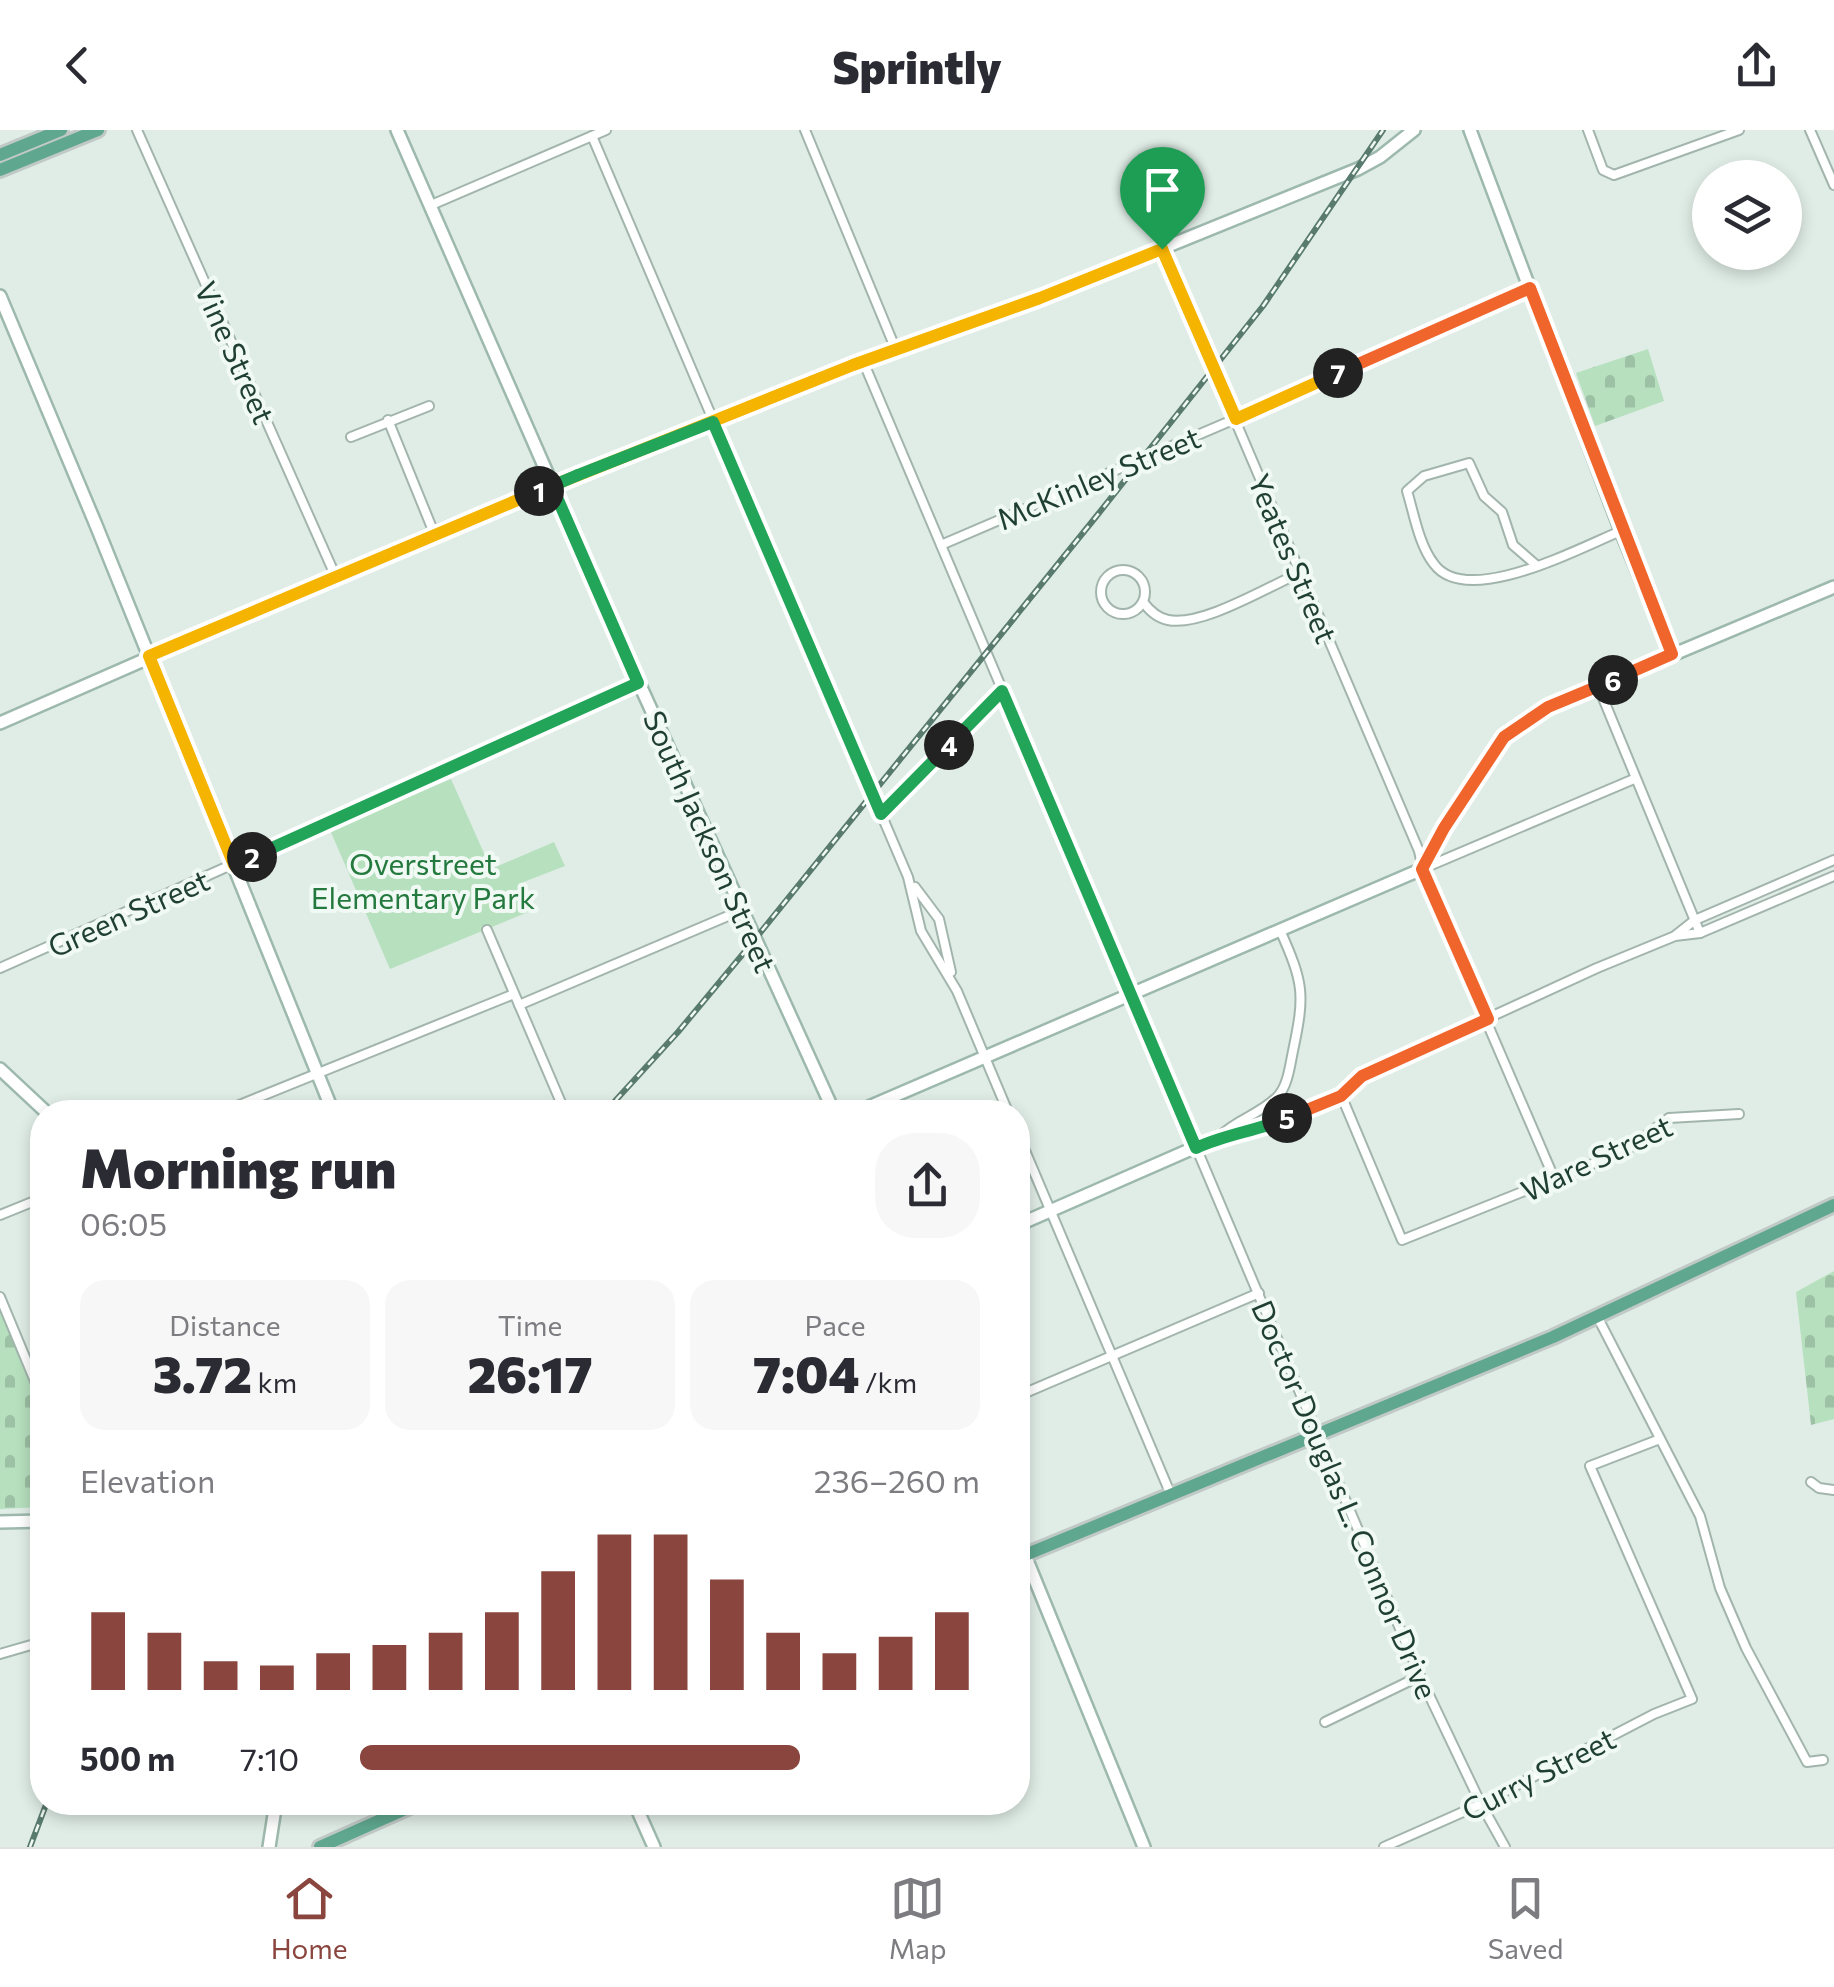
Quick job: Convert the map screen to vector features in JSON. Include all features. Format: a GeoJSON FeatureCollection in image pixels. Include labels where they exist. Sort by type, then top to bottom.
{"type":"FeatureCollection","features":[{"type":"Feature","properties":{"kind":"main road"},"geometry":{"type":"LineString","coordinates":[[0,155],[62,130]]}},
{"type":"Feature","properties":{"kind":"main road"},"geometry":{"type":"LineString","coordinates":[[0,170],[98,130]]}},
{"type":"Feature","properties":{"kind":"main road"},"geometry":{"type":"LineString","coordinates":[[1030,1552],[1598,1318],[1834,1204]]}},
{"type":"Feature","properties":{"kind":"main road"},"geometry":{"type":"LineString","coordinates":[[320,1847],[392,1815]]}},
{"type":"Feature","properties":{"kind":"street","name":"Vine Street"},"geometry":{"type":"LineString","coordinates":[[137,130],[335,575]]}},
{"type":"Feature","properties":{"kind":"street","name":"South Jackson Street"},"geometry":{"type":"LineString","coordinates":[[396,130],[638,683],[829,1100]]}},
{"type":"Feature","properties":{"kind":"street"},"geometry":{"type":"LineString","coordinates":[[430,206],[606,130]]}},
{"type":"Feature","properties":{"kind":"street"},"geometry":{"type":"LineString","coordinates":[[805,130],[896,350]]}},
{"type":"Feature","properties":{"kind":"street"},"geometry":{"type":"LineString","coordinates":[[0,723],[434,533],[863,361],[1162,249],[1358,168],[1380,157],[1414,130]]}},
{"type":"Feature","properties":{"kind":"street"},"geometry":{"type":"LineString","coordinates":[[1470,130],[1672,654]]}},
{"type":"Feature","properties":{"kind":"street"},"geometry":{"type":"LineString","coordinates":[[1588,130],[1603,170],[1614,175],[1739,130]]}},
{"type":"Feature","properties":{"kind":"street"},"geometry":{"type":"LineString","coordinates":[[1810,130],[1834,184]]}},
{"type":"Feature","properties":{"kind":"street"},"geometry":{"type":"LineString","coordinates":[[592,136],[908,878],[922,906],[940,919],[957,991],[1003,1100]]}},
{"type":"Feature","properties":{"kind":"street","name":"Yeates Street"},"geometry":{"type":"LineString","coordinates":[[1162,249],[1554,1178]]}},
{"type":"Feature","properties":{"kind":"street","name":"McKinley Street"},"geometry":{"type":"LineString","coordinates":[[941,545],[1530,288]]}},
{"type":"Feature","properties":{"kind":"street"},"geometry":{"type":"LineString","coordinates":[[0,296],[327,1100]]}},
{"type":"Feature","properties":{"kind":"street","name":"Doctor Douglas L. Connor Drive"},"geometry":{"type":"LineString","coordinates":[[863,361],[1420,1676],[1505,1847]]}},
{"type":"Feature","properties":{"kind":"street"},"geometry":{"type":"LineString","coordinates":[[351,437],[430,406]]}},
{"type":"Feature","properties":{"kind":"street"},"geometry":{"type":"LineString","coordinates":[[388,420],[434,533]]}},
{"type":"Feature","properties":{"kind":"street"},"geometry":{"type":"LineString","coordinates":[[1536,565],[1513,545],[1502,512],[1484,496],[1469,463],[1424,476],[1407,492],[1434,566],[1458,580],[1487,582],[1536,565],[1622,531]]}},
{"type":"Feature","properties":{"kind":"street"},"geometry":{"type":"LineString","coordinates":[[1143,602],[1132,612],[1118,614],[1102,600],[1102,586],[1117,571],[1132,572],[1145,588],[1143,602],[1150,611],[1166,620],[1190,620],[1300,572]]}},
{"type":"Feature","properties":{"kind":"street"},"geometry":{"type":"LineString","coordinates":[[1422,869],[1504,737],[1548,707],[1834,587]]}},
{"type":"Feature","properties":{"kind":"street","name":"Green Street"},"geometry":{"type":"LineString","coordinates":[[0,968],[638,683]]}},
{"type":"Feature","properties":{"kind":"street"},"geometry":{"type":"LineString","coordinates":[[1598,686],[1700,933]]}},
{"type":"Feature","properties":{"kind":"street"},"geometry":{"type":"LineString","coordinates":[[881,814],[1002,691]]}},
{"type":"Feature","properties":{"kind":"street"},"geometry":{"type":"LineString","coordinates":[[883,1100],[983,1053],[1130,995],[1634,779]]}},
{"type":"Feature","properties":{"kind":"street"},"geometry":{"type":"LineString","coordinates":[[1030,1220],[1219,1137],[1252,1130],[1341,1096],[1362,1076],[1675,936],[1695,920],[1834,860]]}},
{"type":"Feature","properties":{"kind":"street"},"geometry":{"type":"LineString","coordinates":[[1675,936],[1700,933],[1834,876]]}},
{"type":"Feature","properties":{"kind":"street"},"geometry":{"type":"LineString","coordinates":[[922,906],[921,931],[957,991]]}},
{"type":"Feature","properties":{"kind":"street"},"geometry":{"type":"LineString","coordinates":[[519,1005],[742,910]]}},
{"type":"Feature","properties":{"kind":"street"},"geometry":{"type":"LineString","coordinates":[[487,930],[560,1100]]}},
{"type":"Feature","properties":{"kind":"street"},"geometry":{"type":"LineString","coordinates":[[1219,1137],[1235,1121],[1247,1118],[1283,1089],[1303,1010],[1299,978],[1280,930]]}},
{"type":"Feature","properties":{"kind":"street"},"geometry":{"type":"LineString","coordinates":[[932,948],[945,942]]}},
{"type":"Feature","properties":{"kind":"street"},"geometry":{"type":"LineString","coordinates":[[251,1100],[514,994]]}},
{"type":"Feature","properties":{"kind":"street"},"geometry":{"type":"LineString","coordinates":[[0,1070],[33,1100]]}},
{"type":"Feature","properties":{"kind":"street","name":"Ware Street"},"geometry":{"type":"LineString","coordinates":[[1341,1096],[1402,1240],[1627,1150],[1669,1118],[1738,1114]]}},
{"type":"Feature","properties":{"kind":"street"},"geometry":{"type":"LineString","coordinates":[[1247,1118],[1252,1130]]}},
{"type":"Feature","properties":{"kind":"street"},"geometry":{"type":"LineString","coordinates":[[1030,1162],[1171,1495]]}},
{"type":"Feature","properties":{"kind":"street"},"geometry":{"type":"LineString","coordinates":[[0,1215],[30,1203]]}},
{"type":"Feature","properties":{"kind":"street"},"geometry":{"type":"LineString","coordinates":[[1030,1391],[1258,1293]]}},
{"type":"Feature","properties":{"kind":"street"},"geometry":{"type":"LineString","coordinates":[[0,1297],[30,1369]]}},
{"type":"Feature","properties":{"kind":"street"},"geometry":{"type":"LineString","coordinates":[[1598,1318],[1700,1516],[1720,1588],[1746,1648],[1808,1762],[1822,1760]]}},
{"type":"Feature","properties":{"kind":"street","name":"Curry Street"},"geometry":{"type":"LineString","coordinates":[[1384,1847],[1481,1804],[1692,1698],[1590,1466],[1660,1439]]}},
{"type":"Feature","properties":{"kind":"street"},"geometry":{"type":"LineString","coordinates":[[1811,1482],[1819,1488],[1834,1490]]}},
{"type":"Feature","properties":{"kind":"street"},"geometry":{"type":"LineString","coordinates":[[0,1522],[30,1522]]}},
{"type":"Feature","properties":{"kind":"street"},"geometry":{"type":"LineString","coordinates":[[1030,1577],[1144,1847]]}},
{"type":"Feature","properties":{"kind":"street"},"geometry":{"type":"LineString","coordinates":[[0,1654],[30,1645]]}},
{"type":"Feature","properties":{"kind":"street"},"geometry":{"type":"LineString","coordinates":[[1325,1722],[1420,1676]]}},
{"type":"Feature","properties":{"kind":"street"},"geometry":{"type":"LineString","coordinates":[[269,1847],[274,1815]]}},
{"type":"Feature","properties":{"kind":"street"},"geometry":{"type":"LineString","coordinates":[[640,1815],[654,1847]]}},
{"type":"Feature","properties":{"kind":"green space"},"geometry":{"type":"Polygon","coordinates":[[[1648,349],[1664,401],[1595,426],[1576,373],[1648,349]]]}},
{"type":"Feature","properties":{"kind":"green space","name":"Overstreet Elementary Park"},"geometry":{"type":"Polygon","coordinates":[[[451,779],[491,869],[554,842],[565,866],[521,883],[533,910],[390,969],[330,830],[451,779]]]}},
{"type":"Feature","properties":{"kind":"green space"},"geometry":{"type":"Polygon","coordinates":[[[1834,1271],[1834,1419],[1811,1425],[1796,1292],[1834,1271]]]}},
{"type":"Feature","properties":{"kind":"green space"},"geometry":{"type":"Polygon","coordinates":[[[0,1308],[30,1379],[30,1508],[0,1509],[0,1308]]]}},
{"type":"Feature","properties":{"kind":"railway"},"geometry":{"type":"LineString","coordinates":[[616,1100],[747,949],[1263,306],[1383,130]]}},
{"type":"Feature","properties":{"kind":"railway"},"geometry":{"type":"LineString","coordinates":[[30,1847],[42,1815]]}},
{"type":"Feature","properties":{"kind":"route"},"geometry":{"type":"LineString","coordinates":[[1162,249],[1236,419],[1530,288],[1672,654],[1548,707],[1504,737],[1432,849],[1422,869],[1488,1019],[1362,1076],[1341,1096],[1267,1127],[1219,1137],[1196,1148],[1002,691],[881,814],[713,422],[552,486],[638,683],[234,865],[149,656],[434,533],[853,365],[1162,249]]}}]}
